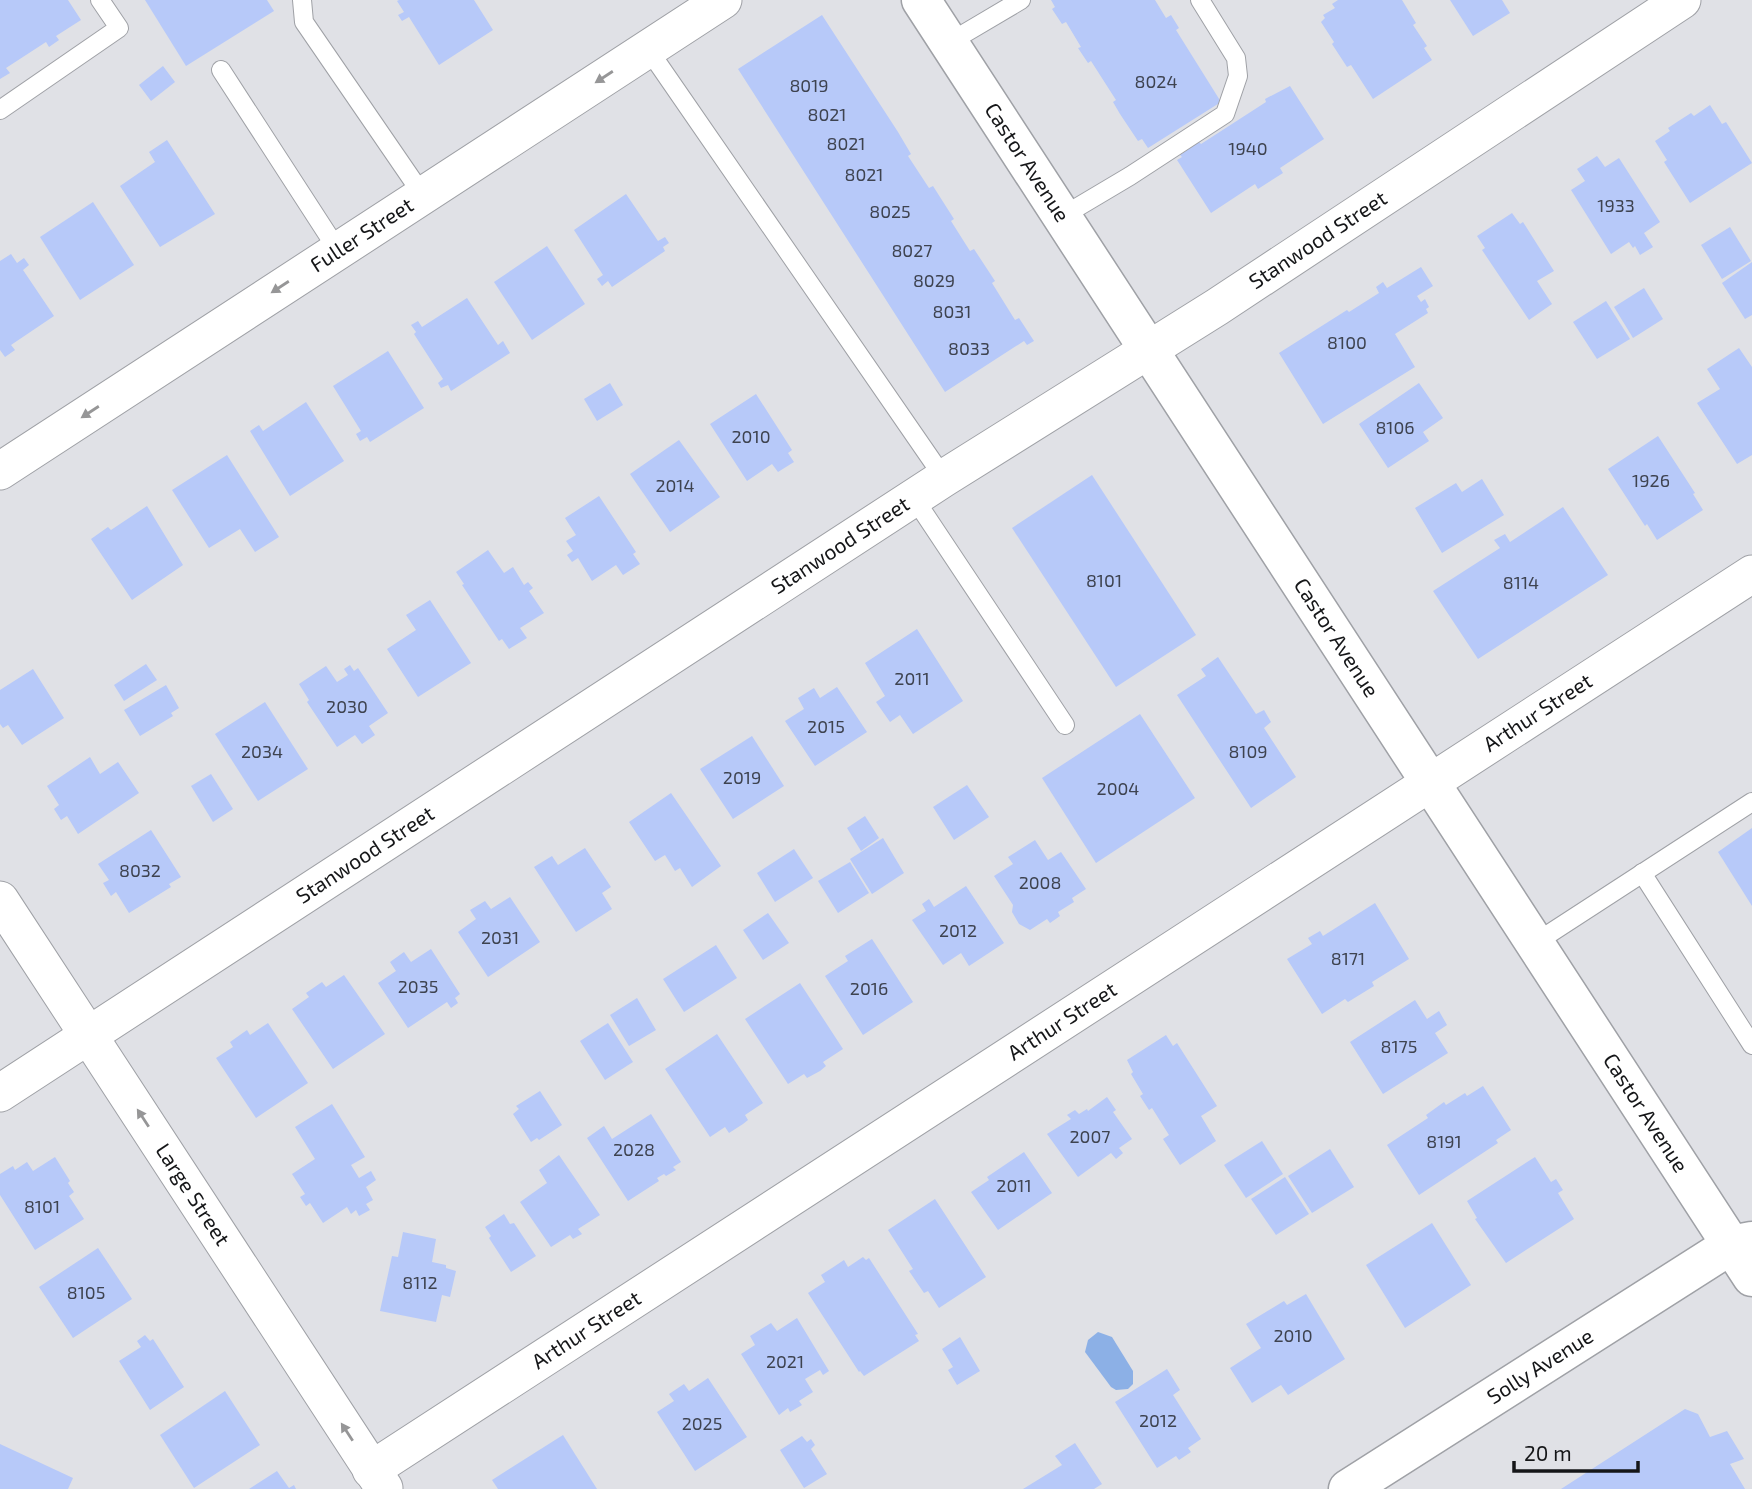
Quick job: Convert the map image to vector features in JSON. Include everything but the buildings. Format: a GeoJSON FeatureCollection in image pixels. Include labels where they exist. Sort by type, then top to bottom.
{"type":"FeatureCollection","features":[{"type":"Feature","properties":{"kind":"main road","name":"Castor Avenue"},"geometry":{"type":"LineString","coordinates":[[921,0],[1535,943],[1741,1243],[1752,1277]]}},
{"type":"Feature","properties":{"kind":"main road","name":"Solly Avenue"},"geometry":{"type":"LineString","coordinates":[[1348,1489],[1741,1243],[1752,1213]]}},
{"type":"Feature","properties":{"kind":"street","name":"Fuller Street"},"geometry":{"type":"LineString","coordinates":[[0,471],[723,0]]}},
{"type":"Feature","properties":{"kind":"street","name":"Stanwood Street"},"geometry":{"type":"LineString","coordinates":[[0,1093],[944,478],[1148,350],[1682,0]]}},
{"type":"Feature","properties":{"kind":"street","name":"Arthur Street"},"geometry":{"type":"LineString","coordinates":[[378,1479],[1431,782],[1752,573]]}},
{"type":"Feature","properties":{"kind":"street","name":"Large Street"},"geometry":{"type":"LineString","coordinates":[[0,900],[378,1479]]}},
{"type":"Feature","properties":{"kind":"lane"},"geometry":{"type":"LineString","coordinates":[[0,110],[119,28],[100,0]]}},
{"type":"Feature","properties":{"kind":"lane"},"geometry":{"type":"LineString","coordinates":[[302,0],[303,22],[422,194]]}},
{"type":"Feature","properties":{"kind":"lane"},"geometry":{"type":"LineString","coordinates":[[950,42],[1021,0]]}},
{"type":"Feature","properties":{"kind":"lane"},"geometry":{"type":"LineString","coordinates":[[1061,217],[1225,114],[1238,76],[1236,58],[1200,0]]}},
{"type":"Feature","properties":{"kind":"lane"},"geometry":{"type":"LineString","coordinates":[[648,48],[944,478]]}},
{"type":"Feature","properties":{"kind":"lane"},"geometry":{"type":"LineString","coordinates":[[221,69],[337,249]]}},
{"type":"Feature","properties":{"kind":"lane"},"geometry":{"type":"LineString","coordinates":[[914,498],[1065,725]]}},
{"type":"Feature","properties":{"kind":"lane"},"geometry":{"type":"LineString","coordinates":[[1535,943],[1752,802]]}},
{"type":"Feature","properties":{"kind":"lane"},"geometry":{"type":"LineString","coordinates":[[1642,873],[1752,1045]]}},
{"type":"Feature","properties":{"kind":"water"},"geometry":{"type":"Polygon","coordinates":[[[1098,1332],[1112,1337],[1133,1371],[1133,1384],[1128,1389],[1116,1390],[1111,1387],[1085,1352],[1088,1340],[1098,1332]]]}}]}
